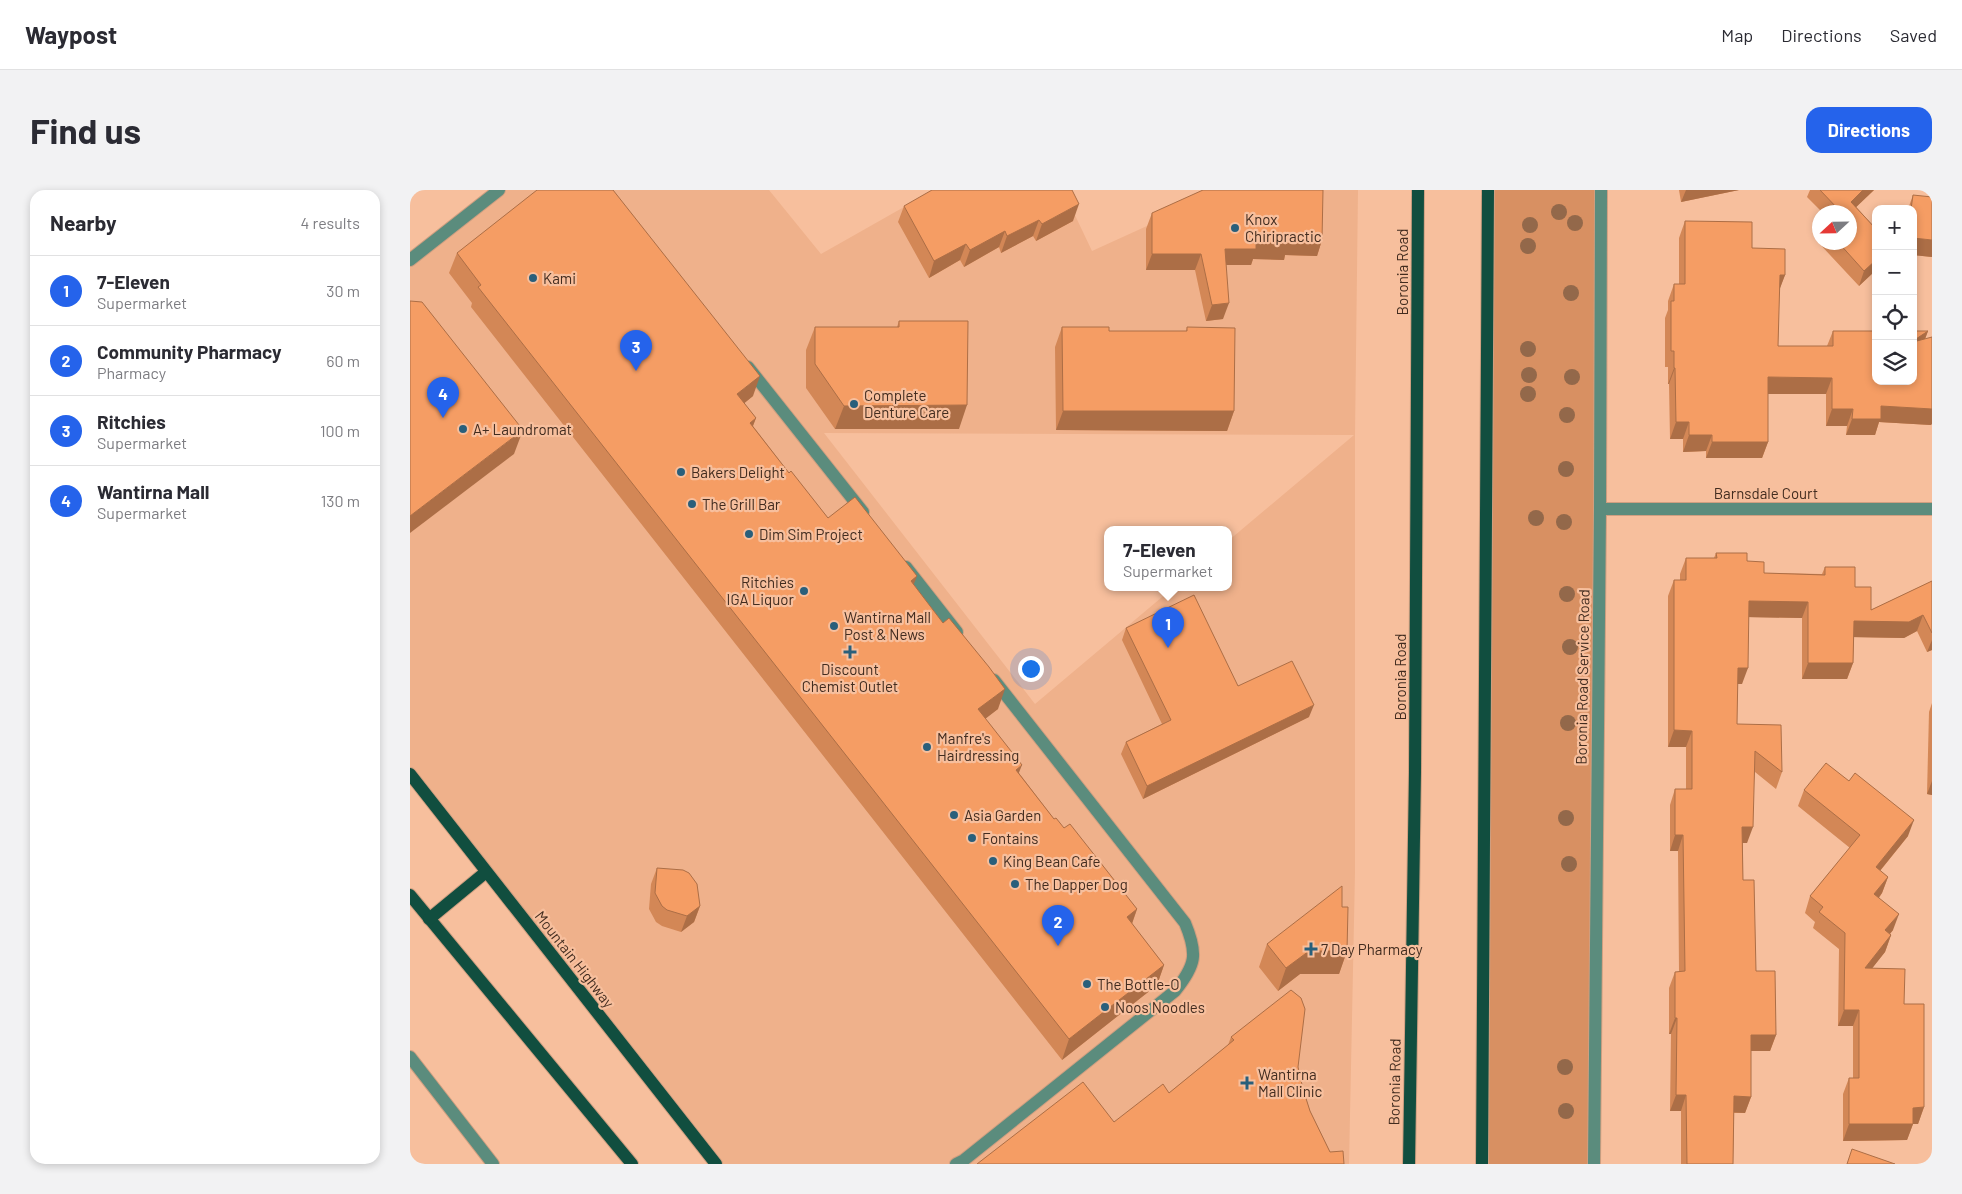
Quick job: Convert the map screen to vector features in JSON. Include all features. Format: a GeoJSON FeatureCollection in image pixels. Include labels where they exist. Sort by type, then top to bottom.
{"type":"FeatureCollection","features":[{"type":"Feature","properties":{"kind":"main road","name":"Boronia Road"},"geometry":{"type":"LineString","coordinates":[[1409,1164],[1416,772],[1418,190]]}},
{"type":"Feature","properties":{"kind":"main road"},"geometry":{"type":"LineString","coordinates":[[1482,1164],[1488,190]]}},
{"type":"Feature","properties":{"kind":"main road","name":"Mountain Highway"},"geometry":{"type":"LineString","coordinates":[[410,774],[716,1164]]}},
{"type":"Feature","properties":{"kind":"main road"},"geometry":{"type":"LineString","coordinates":[[429,919],[486,872]]}},
{"type":"Feature","properties":{"kind":"main road"},"geometry":{"type":"LineString","coordinates":[[410,895],[632,1164]]}},
{"type":"Feature","properties":{"kind":"street"},"geometry":{"type":"LineString","coordinates":[[410,260],[499,190]]}},
{"type":"Feature","properties":{"kind":"street","name":"Boronia Road Service Road"},"geometry":{"type":"LineString","coordinates":[[1594,1164],[1601,190]]}},
{"type":"Feature","properties":{"kind":"street"},"geometry":{"type":"LineString","coordinates":[[738,354],[873,525]]}},
{"type":"Feature","properties":{"kind":"street","name":"Barnsdale Court"},"geometry":{"type":"LineString","coordinates":[[1600,509],[1932,509]]}},
{"type":"Feature","properties":{"kind":"street"},"geometry":{"type":"LineString","coordinates":[[897,556],[965,642]]}},
{"type":"Feature","properties":{"kind":"street"},"geometry":{"type":"LineString","coordinates":[[956,1164],[964,1160],[1175,991],[1193,963],[1193,942],[1185,923],[989,673]]}},
{"type":"Feature","properties":{"kind":"street"},"geometry":{"type":"LineString","coordinates":[[410,1057],[493,1164]]}},
{"type":"Feature","properties":{"kind":"shaded area"},"geometry":{"type":"Polygon","coordinates":[[[499,190],[769,190],[821,254],[934,190],[1063,190],[1092,251],[1226,190],[1358,190],[1355,435],[1355,872],[1349,1164],[716,1164],[410,774],[410,260],[499,190]],[[824,433],[1035,704],[1169,591],[1232,591],[1232,538],[1354,435],[824,433]]]}},
{"type":"Feature","properties":{"kind":"shaded area"},"geometry":{"type":"Polygon","coordinates":[[[1488,190],[1601,190],[1594,1164],[1482,1164],[1488,190]]]}},
{"type":"Feature","properties":{"kind":"building"},"geometry":{"type":"Polygon","coordinates":[[[537,190],[613,190],[760,376],[737,394],[756,418],[750,423],[789,473],[791,471],[828,518],[855,497],[917,576],[911,581],[943,623],[949,618],[1005,689],[978,709],[1022,765],[1016,770],[1054,819],[1056,818],[1064,828],[1070,824],[1137,909],[1127,917],[1164,965],[1069,1039],[478,287],[481,285],[457,253],[537,190]]]}},
{"type":"Feature","properties":{"kind":"building"},"geometry":{"type":"Polygon","coordinates":[[[932,190],[1072,190],[1079,204],[1042,224],[1039,220],[1007,236],[1005,231],[970,250],[966,244],[934,261],[904,206],[932,190]]]}},
{"type":"Feature","properties":{"kind":"building"},"geometry":{"type":"Polygon","coordinates":[[[1203,190],[1323,190],[1322,240],[1288,239],[1290,243],[1256,243],[1256,249],[1225,249],[1229,303],[1212,305],[1201,254],[1152,254],[1152,213],[1203,190]]]}},
{"type":"Feature","properties":{"kind":"building"},"geometry":{"type":"Polygon","coordinates":[[[1820,190],[1863,190],[1851,202],[1854,205],[1834,205],[1820,190]]]}},
{"type":"Feature","properties":{"kind":"building"},"geometry":{"type":"Polygon","coordinates":[[[1913,195],[1932,197],[1932,240],[1917,238],[1917,205],[1912,205],[1913,195]]]}},
{"type":"Feature","properties":{"kind":"building"},"geometry":{"type":"Polygon","coordinates":[[[1857,208],[1872,225],[1872,264],[1864,271],[1845,250],[1857,250],[1857,208]]]}},
{"type":"Feature","properties":{"kind":"building"},"geometry":{"type":"Polygon","coordinates":[[[1685,221],[1752,222],[1752,248],[1785,249],[1785,275],[1780,275],[1778,346],[1833,346],[1833,331],[1872,331],[1872,385],[1917,385],[1917,341],[1932,337],[1932,409],[1881,406],[1881,419],[1852,419],[1853,409],[1832,409],[1832,378],[1768,377],[1768,442],[1712,442],[1712,435],[1689,435],[1689,422],[1676,422],[1674,351],[1671,351],[1671,301],[1674,301],[1674,284],[1685,284],[1685,221]]]}},
{"type":"Feature","properties":{"kind":"building"},"geometry":{"type":"Polygon","coordinates":[[[410,301],[422,302],[523,430],[410,516],[410,301]]]}},
{"type":"Feature","properties":{"kind":"building"},"geometry":{"type":"Polygon","coordinates":[[[899,321],[968,321],[967,405],[844,406],[815,364],[815,327],[899,327],[899,321]]]}},
{"type":"Feature","properties":{"kind":"building"},"geometry":{"type":"Polygon","coordinates":[[[1062,327],[1109,327],[1109,331],[1187,331],[1187,327],[1235,328],[1234,411],[1063,411],[1062,327]]]}},
{"type":"Feature","properties":{"kind":"building"},"geometry":{"type":"Polygon","coordinates":[[[1917,331],[1928,331],[1917,338],[1917,331]]]}},
{"type":"Feature","properties":{"kind":"building"},"geometry":{"type":"Polygon","coordinates":[[[1716,553],[1747,553],[1747,561],[1764,562],[1764,573],[1825,575],[1825,567],[1855,567],[1855,587],[1871,587],[1871,610],[1932,581],[1932,633],[1923,615],[1909,622],[1854,621],[1853,663],[1808,663],[1808,602],[1749,601],[1748,668],[1738,668],[1737,724],[1781,725],[1782,772],[1755,751],[1753,827],[1742,827],[1743,880],[1754,880],[1756,971],[1775,971],[1776,1035],[1751,1035],[1751,1097],[1734,1096],[1733,1164],[1687,1164],[1686,1095],[1676,1095],[1677,1018],[1675,1018],[1675,972],[1685,971],[1683,835],[1675,835],[1675,789],[1692,789],[1692,731],[1674,730],[1674,580],[1686,580],[1686,558],[1717,558],[1716,553]]]}},
{"type":"Feature","properties":{"kind":"building"},"geometry":{"type":"Polygon","coordinates":[[[1194,595],[1238,686],[1292,661],[1314,705],[1147,786],[1126,742],[1171,720],[1126,628],[1194,595]]]}},
{"type":"Feature","properties":{"kind":"building"},"geometry":{"type":"Polygon","coordinates":[[[1826,763],[1849,781],[1855,773],[1914,820],[1876,867],[1888,877],[1874,894],[1899,914],[1885,930],[1891,935],[1865,968],[1905,969],[1904,1004],[1924,1004],[1924,1107],[1913,1108],[1913,1124],[1849,1124],[1849,1078],[1859,1078],[1859,1010],[1844,1010],[1845,933],[1819,912],[1823,907],[1810,896],[1860,835],[1804,790],[1826,763]]]}},
{"type":"Feature","properties":{"kind":"building"},"geometry":{"type":"Polygon","coordinates":[[[657,868],[683,870],[689,873],[697,884],[700,906],[687,916],[667,910],[662,906],[655,893],[657,868]]]}},
{"type":"Feature","properties":{"kind":"building"},"geometry":{"type":"Polygon","coordinates":[[[1342,886],[1342,907],[1348,907],[1347,951],[1309,951],[1286,968],[1267,944],[1342,886]]]}},
{"type":"Feature","properties":{"kind":"building"},"geometry":{"type":"Polygon","coordinates":[[[1291,990],[1301,998],[1305,1009],[1298,1067],[1303,1089],[1310,1111],[1330,1152],[1343,1151],[1344,1164],[977,1164],[1083,1082],[1114,1122],[1163,1084],[1169,1093],[1234,1040],[1231,1037],[1291,990]]]}},
{"type":"Feature","properties":{"kind":"building"},"geometry":{"type":"Polygon","coordinates":[[[1852,1149],[1895,1164],[1847,1164],[1852,1149]]]}},
{"type":"Feature","properties":{"kind":"place","name":"Knox Chiripractic"},"geometry":{"type":"Point","coordinates":[1235,228]}},
{"type":"Feature","properties":{"kind":"place","name":"Kami"},"geometry":{"type":"Point","coordinates":[533,278]}},
{"type":"Feature","properties":{"kind":"place","name":"Ritchies"},"geometry":{"type":"Point","coordinates":[636,371]}},
{"type":"Feature","properties":{"kind":"place","name":"Complete Denture Care"},"geometry":{"type":"Point","coordinates":[854,404]}},
{"type":"Feature","properties":{"kind":"place","name":"Wantirna Mall"},"geometry":{"type":"Point","coordinates":[443,418]}},
{"type":"Feature","properties":{"kind":"place","name":"A+ Laundromat"},"geometry":{"type":"Point","coordinates":[463,429]}},
{"type":"Feature","properties":{"kind":"place","name":"Bakers Delight"},"geometry":{"type":"Point","coordinates":[681,472]}},
{"type":"Feature","properties":{"kind":"place","name":"The Grill Bar"},"geometry":{"type":"Point","coordinates":[692,504]}},
{"type":"Feature","properties":{"kind":"place","name":"Dim Sim Project"},"geometry":{"type":"Point","coordinates":[749,534]}},
{"type":"Feature","properties":{"kind":"place","name":"Ritchies IGA Liquor"},"geometry":{"type":"Point","coordinates":[804,591]}},
{"type":"Feature","properties":{"kind":"place","name":"Wantirna Mall Post & News"},"geometry":{"type":"Point","coordinates":[834,626]}},
{"type":"Feature","properties":{"kind":"place","name":"7-Eleven"},"geometry":{"type":"Point","coordinates":[1168,648]}},
{"type":"Feature","properties":{"kind":"place","name":"Discount Chemist Outlet"},"geometry":{"type":"Point","coordinates":[850,652]}},
{"type":"Feature","properties":{"kind":"place","name":"Manfre's Hairdressing"},"geometry":{"type":"Point","coordinates":[927,747]}},
{"type":"Feature","properties":{"kind":"place","name":"Asia Garden"},"geometry":{"type":"Point","coordinates":[954,815]}},
{"type":"Feature","properties":{"kind":"place","name":"Fontains"},"geometry":{"type":"Point","coordinates":[972,838]}},
{"type":"Feature","properties":{"kind":"place","name":"King Bean Cafe"},"geometry":{"type":"Point","coordinates":[993,861]}},
{"type":"Feature","properties":{"kind":"place","name":"The Dapper Dog"},"geometry":{"type":"Point","coordinates":[1015,884]}},
{"type":"Feature","properties":{"kind":"place","name":"Community Pharmacy"},"geometry":{"type":"Point","coordinates":[1058,946]}},
{"type":"Feature","properties":{"kind":"place","name":"7 Day Pharmacy"},"geometry":{"type":"Point","coordinates":[1311,949]}},
{"type":"Feature","properties":{"kind":"place","name":"The Bottle-O"},"geometry":{"type":"Point","coordinates":[1087,984]}},
{"type":"Feature","properties":{"kind":"place","name":"Noos Noodles"},"geometry":{"type":"Point","coordinates":[1105,1007]}},
{"type":"Feature","properties":{"kind":"place","name":"Wantirna Mall Clinic"},"geometry":{"type":"Point","coordinates":[1247,1083]}}]}
